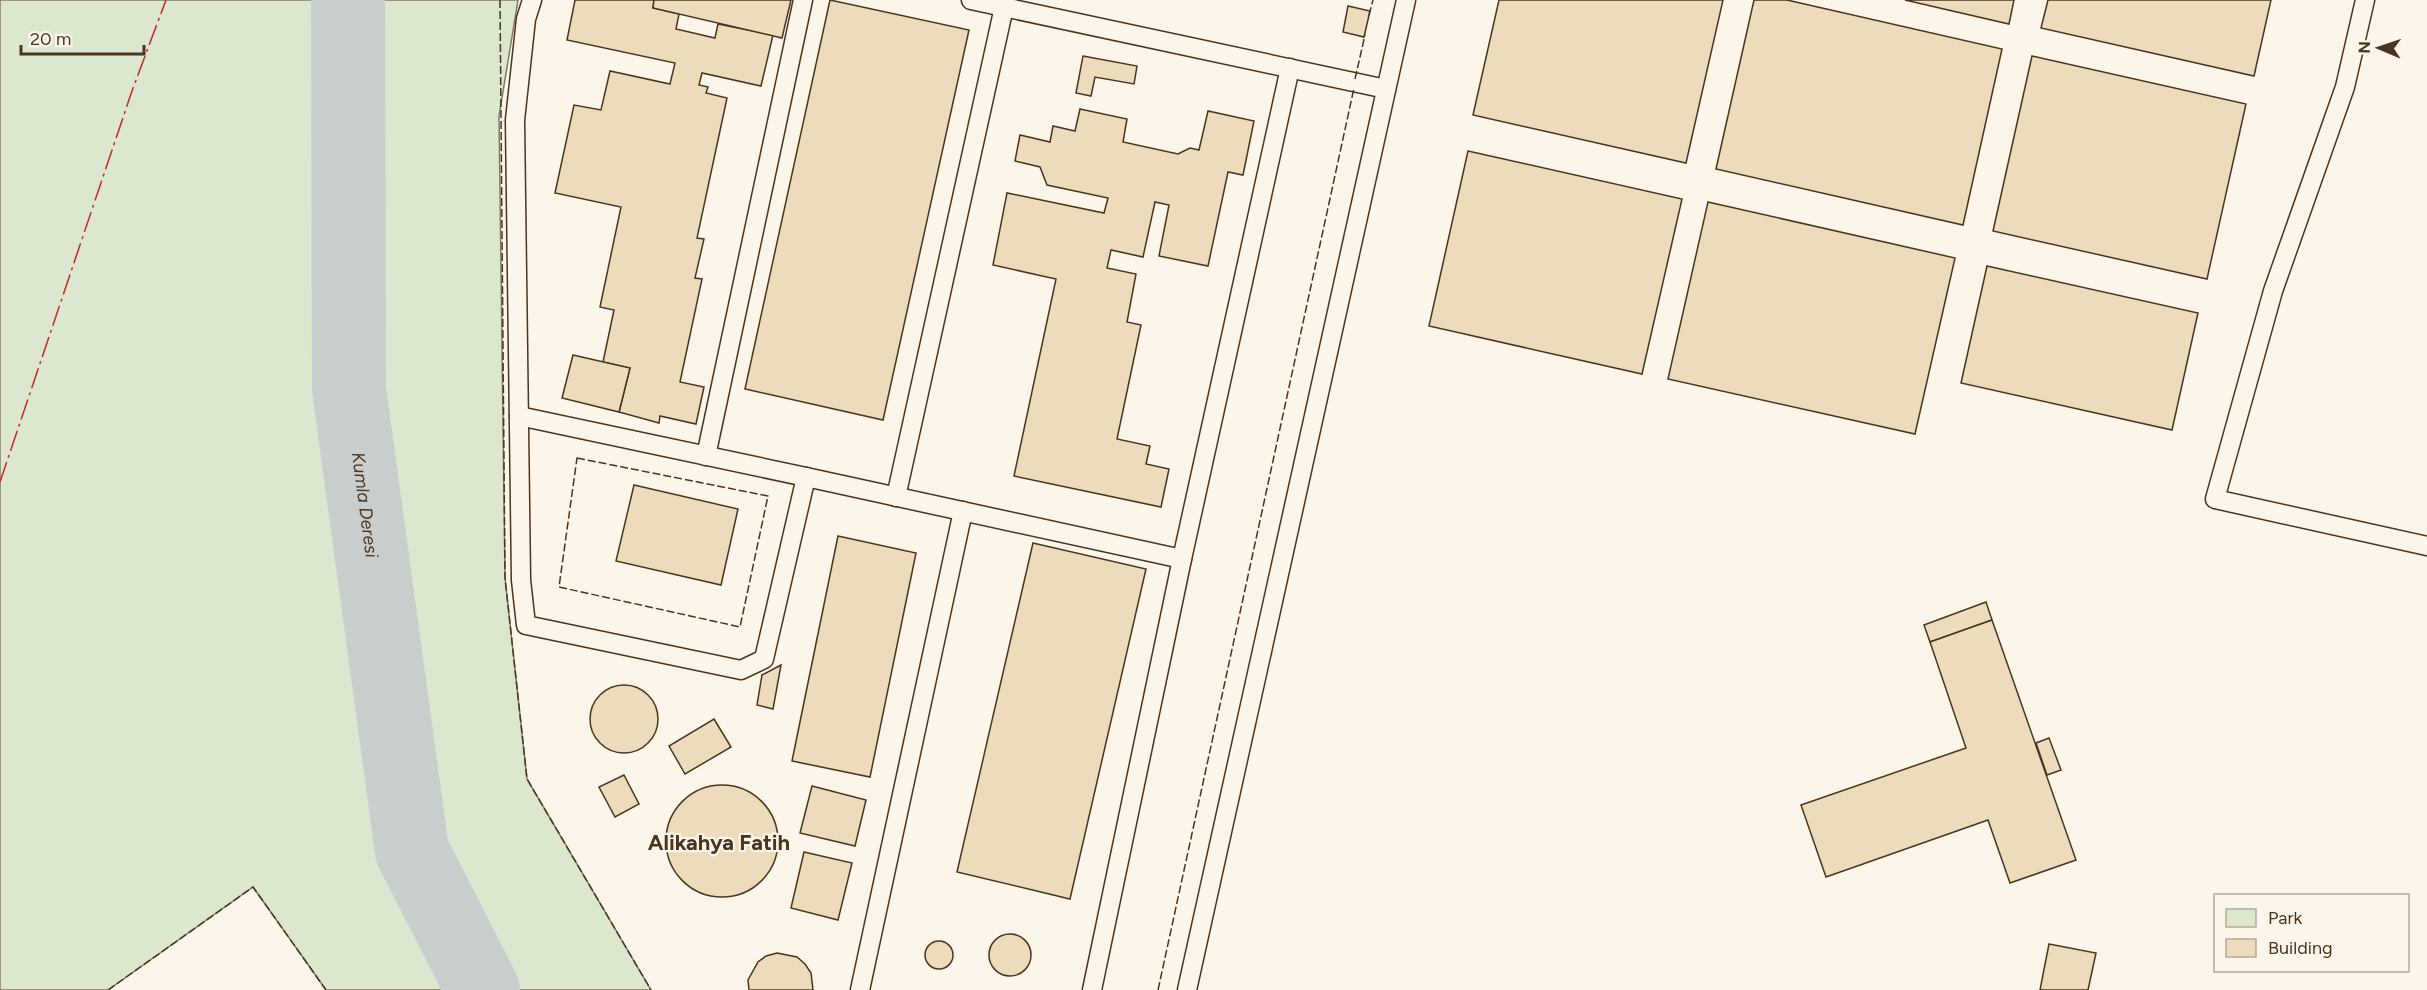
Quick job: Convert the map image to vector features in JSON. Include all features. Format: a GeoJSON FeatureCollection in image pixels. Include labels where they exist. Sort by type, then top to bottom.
{"type":"FeatureCollection","features":[{"type":"Feature","properties":{"kind":"lane"},"geometry":{"type":"LineString","coordinates":[[532,0],[526,19],[515,120],[521,580],[526,625],[741,670],[765,659],[806,477]]}},
{"type":"Feature","properties":{"kind":"lane"},"geometry":{"type":"LineString","coordinates":[[706,456],[803,0]]}},
{"type":"Feature","properties":{"kind":"lane"},"geometry":{"type":"LineString","coordinates":[[971,0],[1386,89]]}},
{"type":"Feature","properties":{"kind":"lane"},"geometry":{"type":"LineString","coordinates":[[1187,990],[1406,0]]}},
{"type":"Feature","properties":{"kind":"lane"},"geometry":{"type":"LineString","coordinates":[[2365,0],[2345,87],[2272,291],[2215,499],[2427,546]]}},
{"type":"Feature","properties":{"kind":"lane"},"geometry":{"type":"LineString","coordinates":[[896,497],[1004,7]]}},
{"type":"Feature","properties":{"kind":"lane"},"geometry":{"type":"LineString","coordinates":[[1092,990],[1182,559],[1290,69]]}},
{"type":"Feature","properties":{"kind":"lane"},"geometry":{"type":"LineString","coordinates":[[519,416],[1182,559]]}},
{"type":"Feature","properties":{"kind":"lane"},"geometry":{"type":"LineString","coordinates":[[860,990],[963,511]]}},
{"type":"Feature","properties":{"kind":"green space"},"geometry":{"type":"Polygon","coordinates":[[[0,0],[348,0],[349,333],[353,0],[518,0],[499,116],[505,578],[527,779],[651,990],[326,990],[253,887],[108,990],[0,990],[0,0]]]}},
{"type":"Feature","properties":{"kind":"building"},"geometry":{"type":"Polygon","coordinates":[[[575,0],[654,0],[653,8],[679,14],[676,29],[715,38],[718,24],[773,35],[761,86],[702,73],[699,85],[708,87],[706,93],[727,98],[697,238],[704,239],[695,278],[702,279],[680,382],[704,387],[696,424],[660,416],[659,423],[619,412],[630,368],[603,362],[614,310],[600,307],[621,207],[555,193],[574,105],[601,110],[610,71],[670,84],[675,63],[567,40],[575,0]]]}},
{"type":"Feature","properties":{"kind":"building"},"geometry":{"type":"Polygon","coordinates":[[[654,0],[791,0],[782,38],[653,8],[654,0]]]}},
{"type":"Feature","properties":{"kind":"building"},"geometry":{"type":"Polygon","coordinates":[[[830,0],[969,30],[883,420],[745,389],[830,0]]]}},
{"type":"Feature","properties":{"kind":"building"},"geometry":{"type":"Polygon","coordinates":[[[1499,0],[1723,0],[1686,163],[1473,115],[1499,0]]]}},
{"type":"Feature","properties":{"kind":"building"},"geometry":{"type":"Polygon","coordinates":[[[1754,0],[1787,0],[2002,49],[1963,225],[1716,169],[1754,0]]]}},
{"type":"Feature","properties":{"kind":"building"},"geometry":{"type":"Polygon","coordinates":[[[1905,0],[2014,0],[2009,24],[1905,0]]]}},
{"type":"Feature","properties":{"kind":"building"},"geometry":{"type":"Polygon","coordinates":[[[2048,0],[2271,0],[2254,76],[2041,28],[2048,0]]]}},
{"type":"Feature","properties":{"kind":"building"},"geometry":{"type":"Polygon","coordinates":[[[1348,6],[1370,11],[1364,37],[1343,32],[1348,6]]]}},
{"type":"Feature","properties":{"kind":"building"},"geometry":{"type":"Polygon","coordinates":[[[1083,56],[1137,66],[1134,84],[1095,77],[1091,96],[1076,93],[1083,56]]]}},
{"type":"Feature","properties":{"kind":"building"},"geometry":{"type":"Polygon","coordinates":[[[2032,56],[2246,104],[2207,279],[1993,231],[2032,56]]]}},
{"type":"Feature","properties":{"kind":"building"},"geometry":{"type":"Polygon","coordinates":[[[1080,109],[1127,119],[1123,142],[1178,154],[1190,148],[1199,150],[1208,111],[1254,121],[1243,175],[1228,172],[1208,266],[1159,256],[1169,205],[1155,202],[1143,257],[1111,250],[1107,268],[1136,274],[1127,322],[1141,325],[1117,439],[1150,446],[1146,464],[1169,469],[1161,507],[1014,476],[1056,279],[993,265],[1007,193],[1104,213],[1108,198],[1047,185],[1040,167],[1015,161],[1020,135],[1050,142],[1053,126],[1075,131],[1080,109]]]}},
{"type":"Feature","properties":{"kind":"building"},"geometry":{"type":"Polygon","coordinates":[[[1468,151],[1682,199],[1642,374],[1429,326],[1468,151]]]}},
{"type":"Feature","properties":{"kind":"building"},"geometry":{"type":"Polygon","coordinates":[[[1708,202],[1955,258],[1915,434],[1668,379],[1708,202]]]}},
{"type":"Feature","properties":{"kind":"building"},"geometry":{"type":"Polygon","coordinates":[[[1987,266],[2198,313],[2172,430],[1961,383],[1987,266]]]}},
{"type":"Feature","properties":{"kind":"building"},"geometry":{"type":"Polygon","coordinates":[[[573,355],[630,368],[619,412],[562,398],[573,355]]]}},
{"type":"Feature","properties":{"kind":"building"},"geometry":{"type":"Polygon","coordinates":[[[634,485],[738,509],[721,585],[616,561],[634,485]]]}},
{"type":"Feature","properties":{"kind":"building"},"geometry":{"type":"Polygon","coordinates":[[[838,536],[916,553],[870,777],[792,761],[838,536]]]}},
{"type":"Feature","properties":{"kind":"building"},"geometry":{"type":"Polygon","coordinates":[[[1033,543],[1146,569],[1070,899],[957,872],[1033,543]]]}},
{"type":"Feature","properties":{"kind":"building"},"geometry":{"type":"Polygon","coordinates":[[[1986,602],[1992,620],[1930,642],[1924,625],[1986,602]]]}},
{"type":"Feature","properties":{"kind":"building"},"geometry":{"type":"Polygon","coordinates":[[[1992,620],[2076,860],[2010,883],[1988,820],[1826,877],[1801,805],[1966,748],[1930,642],[1992,620]]]}},
{"type":"Feature","properties":{"kind":"building"},"geometry":{"type":"Polygon","coordinates":[[[781,665],[773,709],[757,705],[762,675],[781,665]]]}},
{"type":"Feature","properties":{"kind":"building"},"geometry":{"type":"Polygon","coordinates":[[[624,685],[637,688],[648,695],[655,706],[658,719],[655,732],[648,743],[637,750],[624,753],[611,750],[600,743],[593,732],[590,719],[593,706],[600,695],[611,688],[624,685]]]}},
{"type":"Feature","properties":{"kind":"building"},"geometry":{"type":"Polygon","coordinates":[[[714,719],[731,747],[685,774],[669,746],[714,719]]]}},
{"type":"Feature","properties":{"kind":"building"},"geometry":{"type":"Polygon","coordinates":[[[2049,738],[2061,770],[2047,775],[2036,743],[2049,738]]]}},
{"type":"Feature","properties":{"kind":"building"},"geometry":{"type":"Polygon","coordinates":[[[624,775],[639,804],[615,817],[599,787],[624,775]]]}},
{"type":"Feature","properties":{"kind":"building"},"geometry":{"type":"Polygon","coordinates":[[[722,785],[743,789],[761,802],[774,820],[778,841],[774,862],[761,880],[743,893],[722,897],[701,893],[683,880],[670,862],[666,841],[670,820],[683,802],[701,789],[722,785]]]}},
{"type":"Feature","properties":{"kind":"building"},"geometry":{"type":"Polygon","coordinates":[[[812,786],[866,800],[855,846],[800,833],[812,786]]]}},
{"type":"Feature","properties":{"kind":"building"},"geometry":{"type":"Polygon","coordinates":[[[804,852],[852,863],[838,920],[791,908],[804,852]]]}},
{"type":"Feature","properties":{"kind":"building"},"geometry":{"type":"Polygon","coordinates":[[[1010,934],[1025,940],[1031,955],[1025,970],[1010,976],[995,970],[989,955],[995,940],[1010,934]]]}},
{"type":"Feature","properties":{"kind":"building"},"geometry":{"type":"Polygon","coordinates":[[[939,941],[949,945],[953,955],[949,965],[939,969],[929,965],[925,955],[929,945],[939,941]]]}},
{"type":"Feature","properties":{"kind":"building"},"geometry":{"type":"Polygon","coordinates":[[[2049,944],[2096,953],[2088,990],[2040,990],[2049,944]]]}},
{"type":"Feature","properties":{"kind":"building"},"geometry":{"type":"Polygon","coordinates":[[[777,953],[797,957],[805,964],[811,973],[813,990],[749,990],[748,980],[758,962],[766,956],[777,953]]]}},
{"type":"Feature","properties":{"kind":"waterway","name":"Kumla Deresi"},"geometry":{"type":"LineString","coordinates":[[348,0],[349,389],[412,851],[483,990]]}},
{"type":"Feature","properties":{"kind":"fence"},"geometry":{"type":"LineString","coordinates":[[500,0],[505,578],[527,779],[651,990]]}},
{"type":"Feature","properties":{"kind":"fence"},"geometry":{"type":"LineString","coordinates":[[1369,15],[1373,0]]}},
{"type":"Feature","properties":{"kind":"fence"},"geometry":{"type":"LineString","coordinates":[[1355,79],[1365,35]]}},
{"type":"Feature","properties":{"kind":"fence"},"geometry":{"type":"LineString","coordinates":[[1158,990],[1354,88]]}},
{"type":"Feature","properties":{"kind":"fence"},"geometry":{"type":"LineString","coordinates":[[577,458],[768,496],[740,627],[559,587],[577,458]]}},
{"type":"Feature","properties":{"kind":"fence"},"geometry":{"type":"LineString","coordinates":[[108,990],[253,887],[326,990]]}},
{"type":"Feature","properties":{"kind":"power"},"geometry":{"type":"LineString","coordinates":[[0,482],[132,91],[166,0]]}},
{"type":"Feature","properties":{"kind":"district","name":"Alikahya Fatih"},"geometry":{"type":"Point","coordinates":[719,842]}}]}
